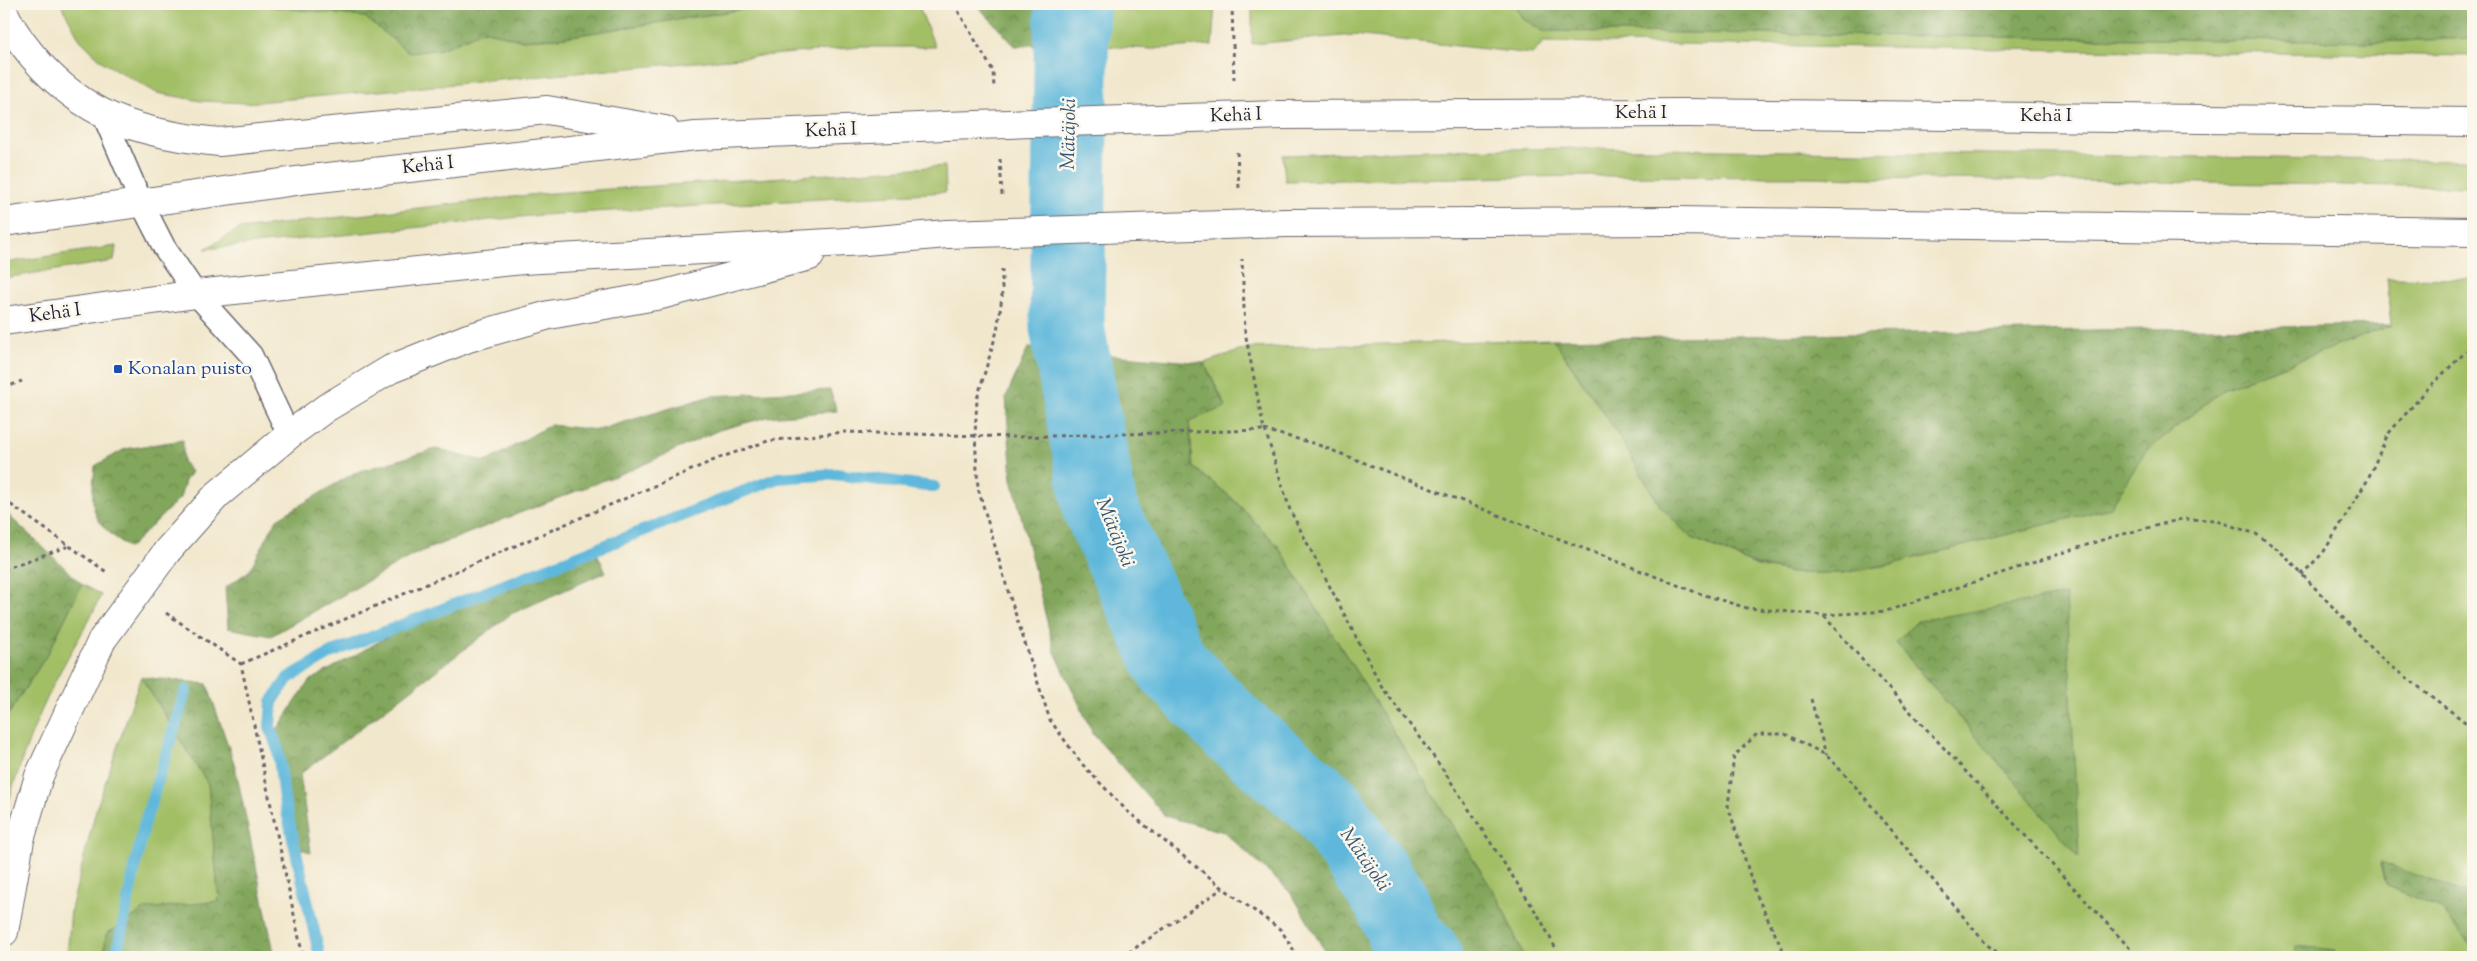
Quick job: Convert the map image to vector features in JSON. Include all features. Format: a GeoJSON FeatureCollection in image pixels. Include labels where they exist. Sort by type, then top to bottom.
{"type":"FeatureCollection","features":[{"type":"Feature","properties":{"kind":"highway"},"geometry":{"type":"LineString","coordinates":[[4,13],[12,29],[58,83],[104,116],[138,129],[176,138],[219,142],[547,110],[696,136]]}},
{"type":"Feature","properties":{"kind":"highway","name":"Kehä I"},"geometry":{"type":"LineString","coordinates":[[4,222],[310,179],[696,136],[1282,115],[1687,113],[2473,122]]}},
{"type":"Feature","properties":{"kind":"highway","name":"Kehä I"},"geometry":{"type":"LineString","coordinates":[[4,321],[196,294],[523,260],[865,241],[948,234],[1286,223],[1674,221],[2473,232]]}},
{"type":"Feature","properties":{"kind":"highway"},"geometry":{"type":"LineString","coordinates":[[4,932],[20,840],[39,776],[102,640],[168,550],[217,496],[289,435],[326,408],[391,369],[468,338],[549,315],[660,295],[865,241]]}},
{"type":"Feature","properties":{"kind":"lane"},"geometry":{"type":"LineString","coordinates":[[104,116],[141,202],[164,247],[196,294],[251,356],[289,435]]}},
{"type":"Feature","properties":{"kind":"path"},"geometry":{"type":"LineString","coordinates":[[1232,4],[1234,84]]}},
{"type":"Feature","properties":{"kind":"path"},"geometry":{"type":"LineString","coordinates":[[1236,144],[1239,193]]}},
{"type":"Feature","properties":{"kind":"path"},"geometry":{"type":"LineString","coordinates":[[1242,252],[1245,332],[1264,430],[1290,510],[1382,687],[1444,771],[1542,920],[1560,957]]}},
{"type":"Feature","properties":{"kind":"path"},"geometry":{"type":"LineString","coordinates":[[2301,575],[2328,545],[2367,482],[2388,434],[2431,385],[2473,345]]}},
{"type":"Feature","properties":{"kind":"path"},"geometry":{"type":"LineString","coordinates":[[4,388],[22,381]]}},
{"type":"Feature","properties":{"kind":"path"},"geometry":{"type":"LineString","coordinates":[[303,957],[241,664],[719,458],[768,441],[843,432],[1015,437],[1264,430],[1316,444],[1698,593],[1747,608],[1824,615],[1886,611],[2108,538],[2182,519],[2214,520],[2256,534],[2280,551],[2382,659],[2473,728]]}},
{"type":"Feature","properties":{"kind":"path"},"geometry":{"type":"LineString","coordinates":[[975,435],[978,488],[1008,591],[1050,720],[1082,764],[1128,811],[1222,888],[1281,930],[1298,957]]}},
{"type":"Feature","properties":{"kind":"path"},"geometry":{"type":"LineString","coordinates":[[4,500],[69,546],[4,569]]}},
{"type":"Feature","properties":{"kind":"path"},"geometry":{"type":"LineString","coordinates":[[1824,615],[1866,664],[2138,957]]}},
{"type":"Feature","properties":{"kind":"path"},"geometry":{"type":"LineString","coordinates":[[1811,698],[1826,754]]}},
{"type":"Feature","properties":{"kind":"path"},"geometry":{"type":"LineString","coordinates":[[1786,957],[1756,894],[1728,806],[1734,756],[1757,734],[1784,734],[1826,754],[1850,780],[1986,944],[2003,957]]}},
{"type":"Feature","properties":{"kind":"path"},"geometry":{"type":"LineString","coordinates":[[1122,957],[1222,888]]}},
{"type":"Feature","properties":{"kind":"green space"},"geometry":{"type":"Polygon","coordinates":[[[61,4],[248,4],[365,17],[409,53],[441,49],[484,30],[519,40],[558,38],[778,4],[918,4],[935,47],[860,47],[247,103],[201,101],[157,93],[104,63],[80,40],[61,4]]]}},
{"type":"Feature","properties":{"kind":"green space"},"geometry":{"type":"Polygon","coordinates":[[[248,4],[778,4],[558,38],[519,40],[484,30],[441,49],[409,53],[365,17],[248,4]]]}},
{"type":"Feature","properties":{"kind":"green space"},"geometry":{"type":"Polygon","coordinates":[[[976,4],[1044,4],[1046,45],[1015,46],[976,4]]]}},
{"type":"Feature","properties":{"kind":"green space"},"geometry":{"type":"Polygon","coordinates":[[[1088,4],[1215,4],[1212,45],[1151,49],[1089,45],[1088,4]]]}},
{"type":"Feature","properties":{"kind":"green space"},"geometry":{"type":"Polygon","coordinates":[[[1252,4],[1514,4],[1522,18],[1543,31],[2376,42],[2473,38],[2473,56],[1543,42],[1533,54],[1354,35],[1252,44],[1252,4]]]}},
{"type":"Feature","properties":{"kind":"green space"},"geometry":{"type":"Polygon","coordinates":[[[1514,4],[2473,4],[2473,38],[2376,42],[1543,31],[1522,18],[1514,4]]]}},
{"type":"Feature","properties":{"kind":"green space"},"geometry":{"type":"Polygon","coordinates":[[[1583,148],[2473,161],[2473,187],[1805,177],[1588,176],[1285,181],[1283,155],[1583,148]]]}},
{"type":"Feature","properties":{"kind":"green space"},"geometry":{"type":"Polygon","coordinates":[[[945,166],[946,192],[540,215],[205,249],[239,229],[538,194],[945,166]]]}},
{"type":"Feature","properties":{"kind":"green space"},"geometry":{"type":"Polygon","coordinates":[[[116,246],[114,261],[4,278],[4,263],[116,246]]]}},
{"type":"Feature","properties":{"kind":"green space"},"geometry":{"type":"Polygon","coordinates":[[[2387,278],[2473,279],[2473,896],[2381,863],[2386,885],[2442,910],[2473,948],[2473,957],[1524,957],[1500,902],[1277,545],[1232,498],[1193,467],[1189,421],[1226,406],[1204,363],[1248,348],[1553,339],[1614,428],[1660,506],[1690,537],[1757,566],[1793,573],[1843,573],[1892,564],[2110,508],[2145,452],[2225,388],[2392,325],[2387,278]],[[1917,621],[1896,643],[2079,856],[1917,621]]]}},
{"type":"Feature","properties":{"kind":"green space"},"geometry":{"type":"Polygon","coordinates":[[[2392,325],[2225,388],[2145,452],[2110,508],[1892,564],[1843,573],[1793,573],[1757,565],[1690,537],[1660,506],[1614,428],[1553,339],[2392,325]]]}},
{"type":"Feature","properties":{"kind":"green space"},"geometry":{"type":"Polygon","coordinates":[[[1028,348],[1204,363],[1226,407],[1189,421],[1193,467],[1232,498],[1277,545],[1500,902],[1524,957],[1328,957],[1292,894],[1224,832],[1165,816],[1093,734],[1054,650],[1012,479],[1006,397],[1028,348]]]}},
{"type":"Feature","properties":{"kind":"green space"},"geometry":{"type":"Polygon","coordinates":[[[830,390],[837,411],[768,417],[719,430],[638,467],[415,554],[271,636],[228,628],[225,588],[249,571],[277,519],[354,473],[436,449],[486,462],[550,425],[598,430],[711,396],[830,390]]]}},
{"type":"Feature","properties":{"kind":"green space"},"geometry":{"type":"Polygon","coordinates":[[[183,440],[183,461],[191,472],[185,481],[180,498],[129,548],[107,530],[96,514],[93,505],[95,466],[125,449],[183,440]]]}},
{"type":"Feature","properties":{"kind":"green space"},"geometry":{"type":"Polygon","coordinates":[[[4,511],[82,584],[48,653],[4,721],[4,511]]]}},
{"type":"Feature","properties":{"kind":"green space"},"geometry":{"type":"Polygon","coordinates":[[[594,547],[606,572],[511,614],[300,774],[311,853],[293,845],[277,730],[309,681],[405,627],[594,547]]]}},
{"type":"Feature","properties":{"kind":"green space"},"geometry":{"type":"Polygon","coordinates":[[[82,584],[101,595],[42,709],[13,786],[4,818],[4,721],[48,653],[82,584]]]}},
{"type":"Feature","properties":{"kind":"green space"},"geometry":{"type":"Polygon","coordinates":[[[2066,595],[2079,857],[1896,643],[1917,621],[2066,595]]]}},
{"type":"Feature","properties":{"kind":"green space"},"geometry":{"type":"Polygon","coordinates":[[[141,677],[208,784],[219,902],[145,909],[106,934],[104,957],[67,957],[71,909],[96,810],[141,677]]]}},
{"type":"Feature","properties":{"kind":"green space"},"geometry":{"type":"Polygon","coordinates":[[[141,677],[207,684],[235,766],[275,957],[104,957],[106,935],[145,909],[219,901],[208,784],[141,677]]]}},
{"type":"Feature","properties":{"kind":"green space"},"geometry":{"type":"Polygon","coordinates":[[[2381,862],[2473,896],[2473,948],[2442,910],[2386,885],[2381,862]]]}},
{"type":"Feature","properties":{"kind":"green space"},"geometry":{"type":"Polygon","coordinates":[[[2296,946],[2335,950],[2336,957],[2295,957],[2296,946]]]}},
{"type":"Feature","properties":{"kind":"waterway","name":"Mätäjoki"},"geometry":{"type":"LineString","coordinates":[[1072,4],[1067,327],[1100,508],[1171,664],[1233,729],[1327,807],[1391,900],[1405,935],[1425,957]]}},
{"type":"Feature","properties":{"kind":"waterway"},"geometry":{"type":"LineString","coordinates":[[320,957],[284,799],[278,750],[270,727],[272,702],[288,678],[333,652],[778,478],[835,474],[934,487]]}},
{"type":"Feature","properties":{"kind":"waterway"},"geometry":{"type":"LineString","coordinates":[[116,957],[144,825],[186,690]]}},
{"type":"Feature","properties":{"kind":"place","name":"Konalan puisto"},"geometry":{"type":"Point","coordinates":[118,369]}}]}
